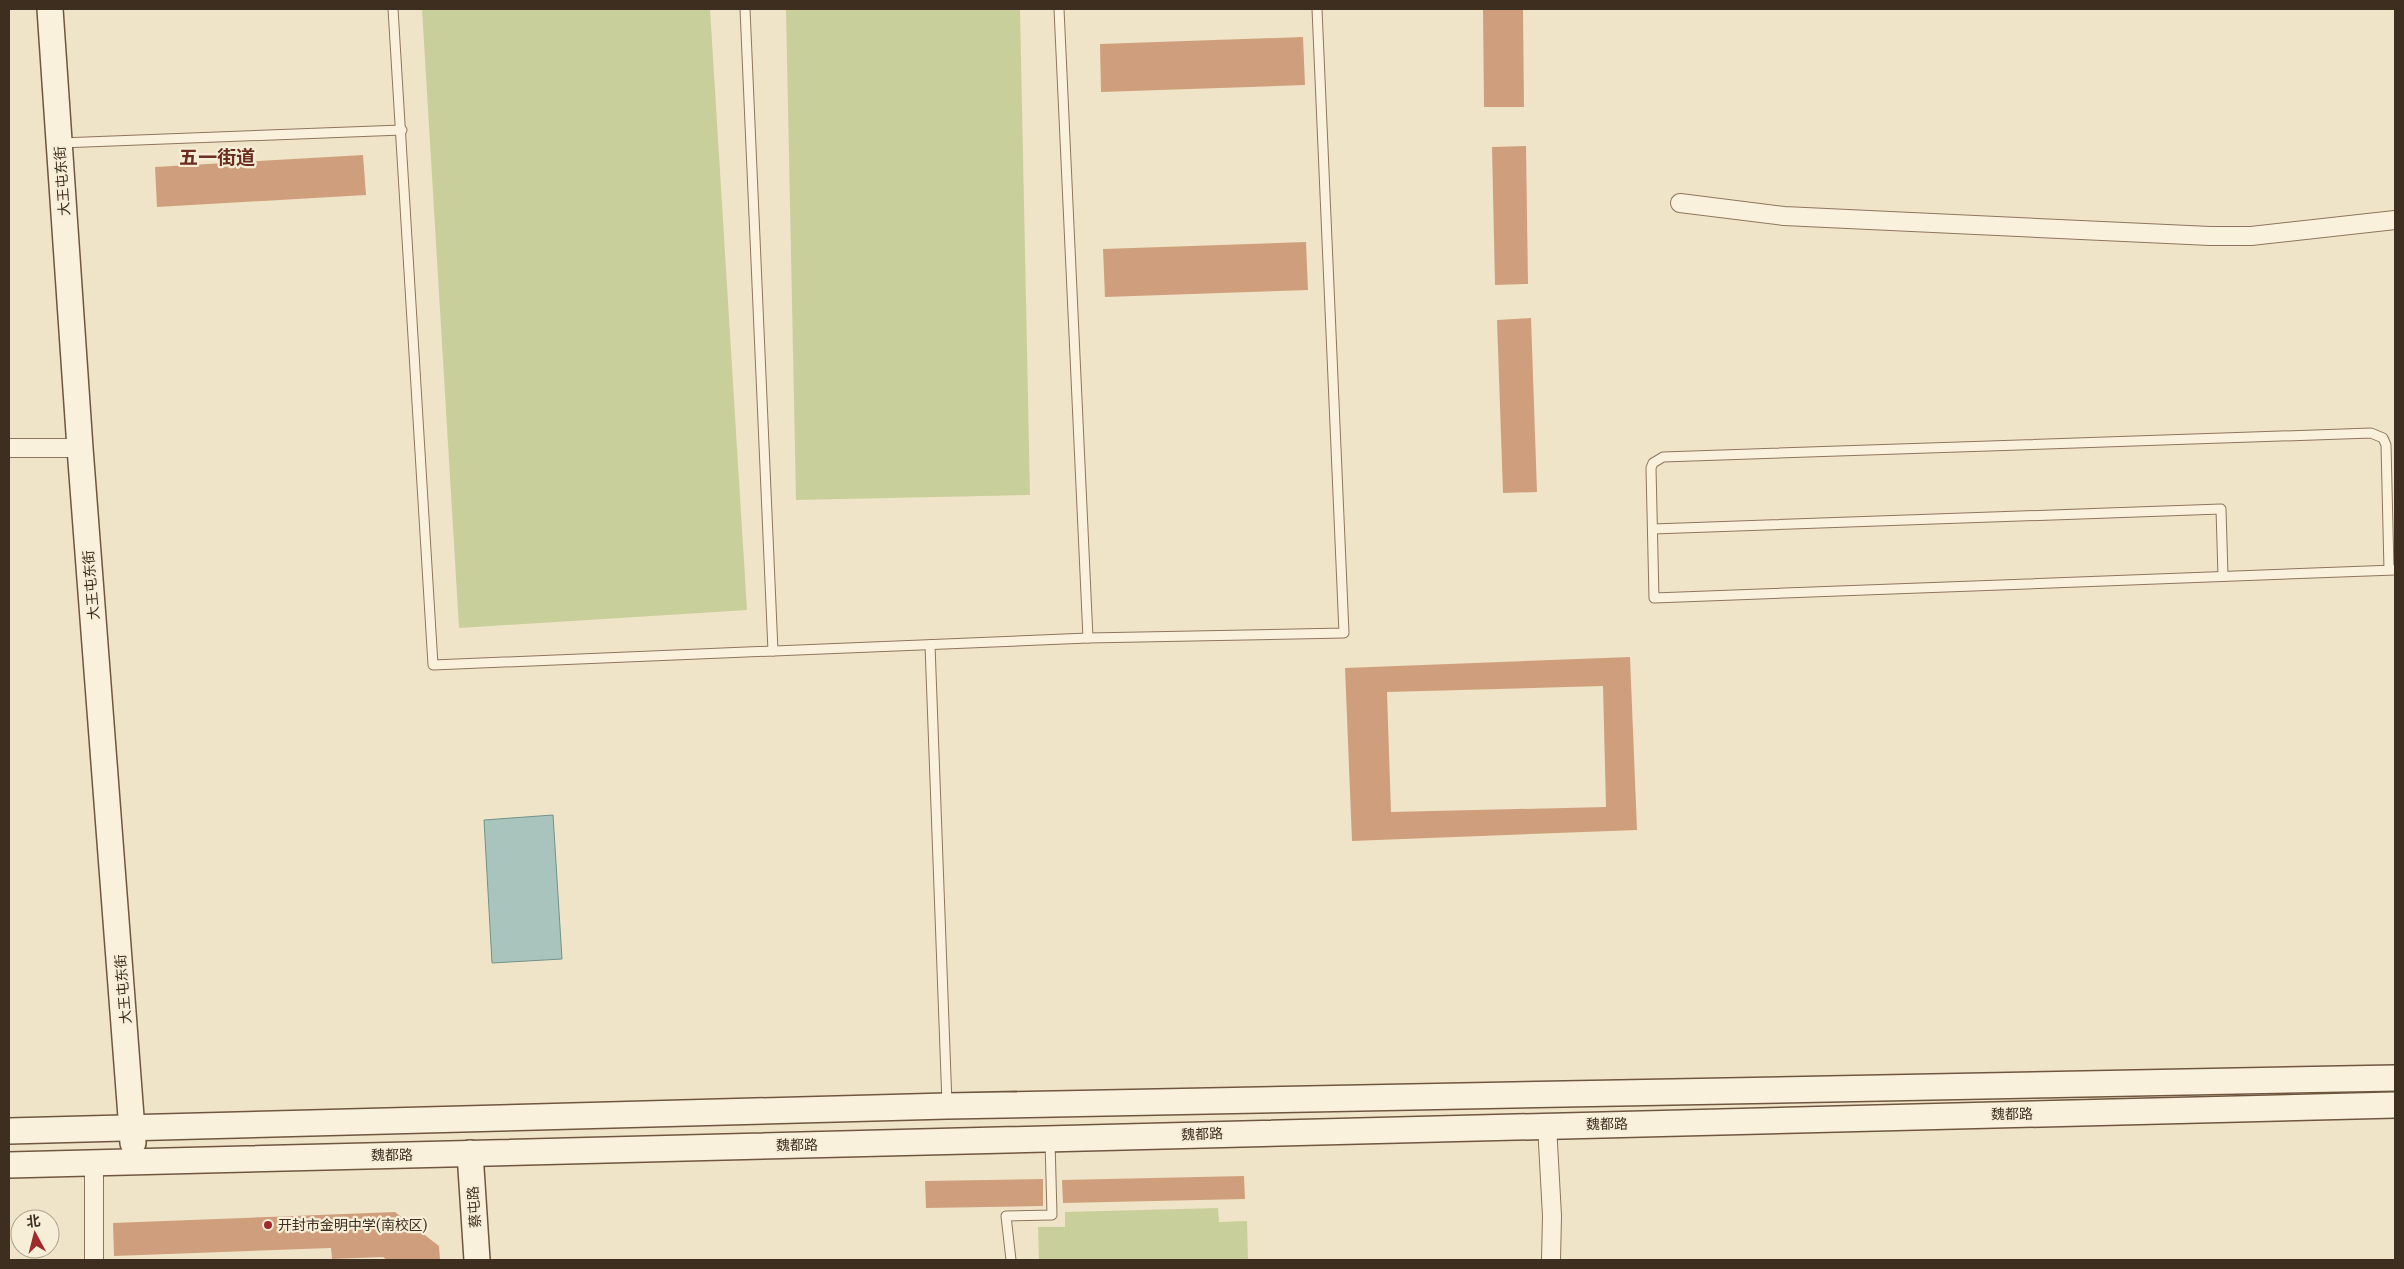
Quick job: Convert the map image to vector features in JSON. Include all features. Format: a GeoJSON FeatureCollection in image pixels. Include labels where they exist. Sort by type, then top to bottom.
{"type":"FeatureCollection","features":[{"type":"Feature","properties":{"kind":"main road","name":"大王屯东街"},"geometry":{"type":"LineString","coordinates":[[50,9],[80,448],[134,1127],[133,1161]]}},
{"type":"Feature","properties":{"kind":"main road","name":"魏都路"},"geometry":{"type":"LineString","coordinates":[[9,1131],[947,1106],[2395,1078]]}},
{"type":"Feature","properties":{"kind":"main road","name":"魏都路"},"geometry":{"type":"LineString","coordinates":[[9,1165],[2395,1105]]}},
{"type":"Feature","properties":{"kind":"main road","name":"蔡屯路"},"geometry":{"type":"LineString","coordinates":[[470,1153],[477,1260]]}},
{"type":"Feature","properties":{"kind":"street"},"geometry":{"type":"LineString","coordinates":[[1680,203],[1794,217],[2210,236],[2251,236],[2395,220]]}},
{"type":"Feature","properties":{"kind":"street"},"geometry":{"type":"LineString","coordinates":[[9,448],[80,448]]}},
{"type":"Feature","properties":{"kind":"street"},"geometry":{"type":"LineString","coordinates":[[1547,1125],[1552,1216],[1550,1260]]}},
{"type":"Feature","properties":{"kind":"street"},"geometry":{"type":"LineString","coordinates":[[94,1163],[94,1260]]}},
{"type":"Feature","properties":{"kind":"lane"},"geometry":{"type":"LineString","coordinates":[[393,9],[402,130],[433,665],[1088,638],[1344,633],[1317,9]]}},
{"type":"Feature","properties":{"kind":"lane"},"geometry":{"type":"LineString","coordinates":[[745,9],[773,651]]}},
{"type":"Feature","properties":{"kind":"lane"},"geometry":{"type":"LineString","coordinates":[[1059,9],[1088,638]]}},
{"type":"Feature","properties":{"kind":"lane"},"geometry":{"type":"LineString","coordinates":[[59,143],[402,130]]}},
{"type":"Feature","properties":{"kind":"lane"},"geometry":{"type":"LineString","coordinates":[[2371,433],[2383,438],[2386,445],[2392,570],[1654,598],[1653,529],[1652,468],[1653,463],[1663,457],[2371,433]]}},
{"type":"Feature","properties":{"kind":"lane"},"geometry":{"type":"LineString","coordinates":[[1653,529],[2220,509],[2223,576]]}},
{"type":"Feature","properties":{"kind":"lane"},"geometry":{"type":"LineString","coordinates":[[930,645],[947,1106]]}},
{"type":"Feature","properties":{"kind":"lane"},"geometry":{"type":"LineString","coordinates":[[1010,1260],[1006,1216],[1052,1214],[1050,1138]]}},
{"type":"Feature","properties":{"kind":"green space"},"geometry":{"type":"Polygon","coordinates":[[[422,9],[710,9],[747,610],[459,628],[422,9]]]}},
{"type":"Feature","properties":{"kind":"green space"},"geometry":{"type":"Polygon","coordinates":[[[1020,9],[1030,495],[796,500],[786,10],[1020,9]]]}},
{"type":"Feature","properties":{"kind":"green space"},"geometry":{"type":"Polygon","coordinates":[[[1218,1208],[1219,1222],[1247,1221],[1248,1260],[1039,1260],[1038,1227],[1065,1227],[1065,1212],[1218,1208]]]}},
{"type":"Feature","properties":{"kind":"water"},"geometry":{"type":"Polygon","coordinates":[[[553,815],[562,959],[492,963],[484,820],[553,815]]]}},
{"type":"Feature","properties":{"kind":"building"},"geometry":{"type":"Polygon","coordinates":[[[1483,9],[1523,9],[1524,107],[1484,107],[1483,9]]]}},
{"type":"Feature","properties":{"kind":"building"},"geometry":{"type":"Polygon","coordinates":[[[1303,37],[1305,85],[1101,92],[1100,44],[1303,37]]]}},
{"type":"Feature","properties":{"kind":"building"},"geometry":{"type":"Polygon","coordinates":[[[1526,146],[1528,284],[1495,285],[1492,147],[1526,146]]]}},
{"type":"Feature","properties":{"kind":"building"},"geometry":{"type":"Polygon","coordinates":[[[363,155],[366,195],[157,207],[155,167],[363,155]]]}},
{"type":"Feature","properties":{"kind":"building"},"geometry":{"type":"Polygon","coordinates":[[[1306,242],[1308,290],[1105,297],[1103,249],[1306,242]]]}},
{"type":"Feature","properties":{"kind":"building"},"geometry":{"type":"Polygon","coordinates":[[[1531,318],[1537,492],[1503,493],[1497,320],[1531,318]]]}},
{"type":"Feature","properties":{"kind":"building"},"geometry":{"type":"Polygon","coordinates":[[[1630,657],[1637,830],[1352,841],[1345,668],[1630,657]],[[1603,686],[1387,692],[1391,812],[1606,807],[1603,686]]]}},
{"type":"Feature","properties":{"kind":"building"},"geometry":{"type":"Polygon","coordinates":[[[1244,1176],[1245,1199],[1063,1203],[1062,1180],[1244,1176]]]}},
{"type":"Feature","properties":{"kind":"building"},"geometry":{"type":"Polygon","coordinates":[[[1043,1179],[1043,1206],[926,1208],[925,1181],[1043,1179]]]}},
{"type":"Feature","properties":{"kind":"building","name":"开封市金明中学(南校区)"},"geometry":{"type":"Polygon","coordinates":[[[395,1212],[439,1246],[440,1260],[387,1260],[383,1257],[332,1259],[331,1248],[114,1256],[113,1223],[395,1212]]]}},
{"type":"Feature","properties":{"kind":"place","name":"开封市金明中学(南校区)"},"geometry":{"type":"Point","coordinates":[268,1225]}},
{"type":"Feature","properties":{"kind":"district","name":"五一街道"},"geometry":{"type":"Point","coordinates":[217,157]}}]}
